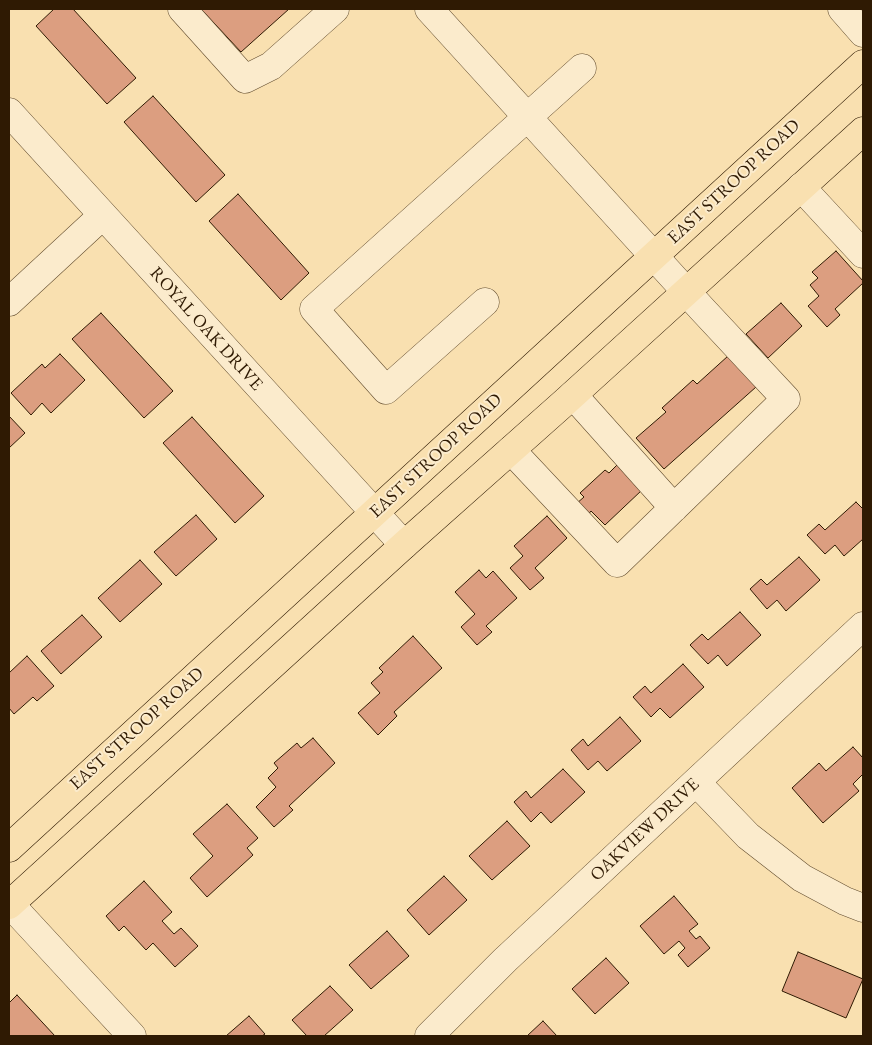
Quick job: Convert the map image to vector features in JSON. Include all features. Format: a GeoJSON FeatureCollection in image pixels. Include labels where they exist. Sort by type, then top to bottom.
{"type":"FeatureCollection","features":[{"type":"Feature","properties":{"kind":"main road","name":"EAST STROOP ROAD"},"geometry":{"type":"LineString","coordinates":[[9,848],[863,64]]}},
{"type":"Feature","properties":{"kind":"main road"},"geometry":{"type":"LineString","coordinates":[[9,904],[863,131]]}},
{"type":"Feature","properties":{"kind":"street"},"geometry":{"type":"LineString","coordinates":[[182,9],[245,79],[271,66],[335,9]]}},
{"type":"Feature","properties":{"kind":"street"},"geometry":{"type":"LineString","coordinates":[[429,9],[686,292],[786,399],[616,564],[511,450]]}},
{"type":"Feature","properties":{"kind":"street"},"geometry":{"type":"LineString","coordinates":[[842,9],[863,33]]}},
{"type":"Feature","properties":{"kind":"street"},"geometry":{"type":"LineString","coordinates":[[485,302],[386,390],[314,309],[582,68]]}},
{"type":"Feature","properties":{"kind":"street","name":"ROYAL OAK DRIVE"},"geometry":{"type":"LineString","coordinates":[[9,112],[404,545]]}},
{"type":"Feature","properties":{"kind":"street"},"geometry":{"type":"LineString","coordinates":[[802,187],[863,254]]}},
{"type":"Feature","properties":{"kind":"street"},"geometry":{"type":"LineString","coordinates":[[9,302],[102,215]]}},
{"type":"Feature","properties":{"kind":"street"},"geometry":{"type":"LineString","coordinates":[[573,395],[674,508]]}},
{"type":"Feature","properties":{"kind":"street","name":"OAKVIEW DRIVE"},"geometry":{"type":"LineString","coordinates":[[429,1036],[505,960],[863,626]]}},
{"type":"Feature","properties":{"kind":"street"},"geometry":{"type":"LineString","coordinates":[[696,782],[748,836],[802,878],[845,901],[863,908]]}},
{"type":"Feature","properties":{"kind":"street"},"geometry":{"type":"LineString","coordinates":[[9,904],[132,1036]]}},
{"type":"Feature","properties":{"kind":"building"},"geometry":{"type":"Polygon","coordinates":[[[54,9],[73,9],[136,78],[107,104],[36,26],[54,9]]]}},
{"type":"Feature","properties":{"kind":"building"},"geometry":{"type":"Polygon","coordinates":[[[201,9],[289,9],[241,52],[201,9]]]}},
{"type":"Feature","properties":{"kind":"building"},"geometry":{"type":"Polygon","coordinates":[[[153,96],[225,175],[196,202],[124,122],[153,96]]]}},
{"type":"Feature","properties":{"kind":"building"},"geometry":{"type":"Polygon","coordinates":[[[238,194],[309,273],[281,300],[209,221],[238,194]]]}},
{"type":"Feature","properties":{"kind":"building"},"geometry":{"type":"Polygon","coordinates":[[[836,251],[863,283],[835,309],[840,315],[827,327],[808,306],[819,296],[810,285],[818,278],[812,272],[836,251]]]}},
{"type":"Feature","properties":{"kind":"building"},"geometry":{"type":"Polygon","coordinates":[[[781,303],[802,326],[768,358],[746,334],[781,303]]]}},
{"type":"Feature","properties":{"kind":"building"},"geometry":{"type":"Polygon","coordinates":[[[101,313],[173,391],[144,418],[72,339],[101,313]]]}},
{"type":"Feature","properties":{"kind":"building"},"geometry":{"type":"Polygon","coordinates":[[[60,354],[85,380],[51,413],[42,403],[31,415],[11,393],[42,364],[45,368],[60,354]]]}},
{"type":"Feature","properties":{"kind":"building"},"geometry":{"type":"Polygon","coordinates":[[[728,356],[756,387],[664,469],[636,438],[666,412],[662,408],[693,380],[697,384],[728,356]]]}},
{"type":"Feature","properties":{"kind":"building"},"geometry":{"type":"Polygon","coordinates":[[[9,416],[25,433],[9,448],[9,416]]]}},
{"type":"Feature","properties":{"kind":"building"},"geometry":{"type":"Polygon","coordinates":[[[192,417],[264,496],[235,523],[163,443],[192,417]]]}},
{"type":"Feature","properties":{"kind":"building"},"geometry":{"type":"Polygon","coordinates":[[[618,464],[642,490],[605,525],[591,511],[587,516],[576,504],[584,497],[580,493],[605,470],[609,473],[618,464]]]}},
{"type":"Feature","properties":{"kind":"building"},"geometry":{"type":"Polygon","coordinates":[[[856,502],[863,509],[863,539],[844,556],[835,545],[825,554],[807,535],[819,524],[825,530],[856,502]]]}},
{"type":"Feature","properties":{"kind":"building"},"geometry":{"type":"Polygon","coordinates":[[[196,515],[217,539],[176,576],[154,552],[196,515]]]}},
{"type":"Feature","properties":{"kind":"building"},"geometry":{"type":"Polygon","coordinates":[[[547,516],[567,538],[535,568],[544,578],[530,590],[510,568],[523,556],[514,546],[547,516]]]}},
{"type":"Feature","properties":{"kind":"building"},"geometry":{"type":"Polygon","coordinates":[[[799,557],[820,580],[786,611],[777,600],[767,609],[750,589],[761,579],[767,585],[799,557]]]}},
{"type":"Feature","properties":{"kind":"building"},"geometry":{"type":"Polygon","coordinates":[[[140,560],[162,584],[120,622],[98,598],[140,560]]]}},
{"type":"Feature","properties":{"kind":"building"},"geometry":{"type":"Polygon","coordinates":[[[479,570],[486,578],[493,571],[517,598],[486,626],[492,632],[477,645],[461,627],[475,614],[455,592],[479,570]]]}},
{"type":"Feature","properties":{"kind":"building"},"geometry":{"type":"Polygon","coordinates":[[[740,612],[761,635],[727,666],[718,655],[708,664],[690,645],[702,634],[708,640],[740,612]]]}},
{"type":"Feature","properties":{"kind":"building"},"geometry":{"type":"Polygon","coordinates":[[[82,615],[102,637],[61,674],[41,651],[82,615]]]}},
{"type":"Feature","properties":{"kind":"building"},"geometry":{"type":"Polygon","coordinates":[[[413,636],[442,668],[394,712],[397,716],[378,735],[358,713],[380,693],[371,683],[383,672],[379,668],[413,636]]]}},
{"type":"Feature","properties":{"kind":"building"},"geometry":{"type":"Polygon","coordinates":[[[27,656],[54,686],[37,701],[33,697],[14,714],[9,708],[9,673],[27,656]]]}},
{"type":"Feature","properties":{"kind":"building"},"geometry":{"type":"Polygon","coordinates":[[[683,664],[704,687],[670,718],[660,708],[651,717],[633,697],[645,686],[651,693],[683,664]]]}},
{"type":"Feature","properties":{"kind":"building"},"geometry":{"type":"Polygon","coordinates":[[[620,717],[641,741],[607,771],[598,761],[588,770],[571,750],[583,739],[588,746],[620,717]]]}},
{"type":"Feature","properties":{"kind":"building"},"geometry":{"type":"Polygon","coordinates":[[[313,738],[335,763],[289,806],[293,810],[274,827],[256,807],[276,787],[268,778],[278,768],[274,763],[297,743],[301,748],[313,738]]]}},
{"type":"Feature","properties":{"kind":"building"},"geometry":{"type":"Polygon","coordinates":[[[853,747],[863,758],[863,774],[853,784],[859,791],[823,823],[792,788],[819,763],[826,771],[853,747]]]}},
{"type":"Feature","properties":{"kind":"building"},"geometry":{"type":"Polygon","coordinates":[[[563,769],[585,792],[551,823],[541,812],[531,822],[514,802],[526,791],[531,798],[563,769]]]}},
{"type":"Feature","properties":{"kind":"building"},"geometry":{"type":"Polygon","coordinates":[[[227,804],[258,838],[247,848],[253,855],[207,897],[190,878],[213,856],[193,834],[227,804]]]}},
{"type":"Feature","properties":{"kind":"building"},"geometry":{"type":"Polygon","coordinates":[[[507,821],[530,846],[492,880],[469,856],[507,821]]]}},
{"type":"Feature","properties":{"kind":"building"},"geometry":{"type":"Polygon","coordinates":[[[444,876],[467,900],[429,935],[407,910],[444,876]]]}},
{"type":"Feature","properties":{"kind":"building"},"geometry":{"type":"Polygon","coordinates":[[[144,881],[172,912],[162,921],[174,934],[181,928],[198,946],[175,967],[153,943],[146,950],[124,926],[119,931],[106,916],[144,881]]]}},
{"type":"Feature","properties":{"kind":"building"},"geometry":{"type":"Polygon","coordinates":[[[674,896],[698,924],[689,931],[696,939],[700,936],[710,948],[688,967],[678,955],[685,948],[679,941],[664,954],[640,926],[674,896]]]}},
{"type":"Feature","properties":{"kind":"building"},"geometry":{"type":"Polygon","coordinates":[[[387,931],[409,956],[371,989],[349,965],[387,931]]]}},
{"type":"Feature","properties":{"kind":"building"},"geometry":{"type":"Polygon","coordinates":[[[798,952],[863,979],[846,1018],[782,991],[798,952]]]}},
{"type":"Feature","properties":{"kind":"building"},"geometry":{"type":"Polygon","coordinates":[[[606,958],[629,983],[595,1014],[572,989],[606,958]]]}},
{"type":"Feature","properties":{"kind":"building"},"geometry":{"type":"Polygon","coordinates":[[[330,986],[353,1010],[324,1036],[307,1036],[292,1020],[330,986]]]}},
{"type":"Feature","properties":{"kind":"building"},"geometry":{"type":"Polygon","coordinates":[[[17,995],[55,1036],[9,1036],[9,1003],[17,995]]]}},
{"type":"Feature","properties":{"kind":"building"},"geometry":{"type":"Polygon","coordinates":[[[249,1016],[265,1034],[262,1036],[226,1036],[249,1016]]]}},
{"type":"Feature","properties":{"kind":"building"},"geometry":{"type":"Polygon","coordinates":[[[543,1021],[557,1036],[527,1036],[543,1021]]]}}]}
